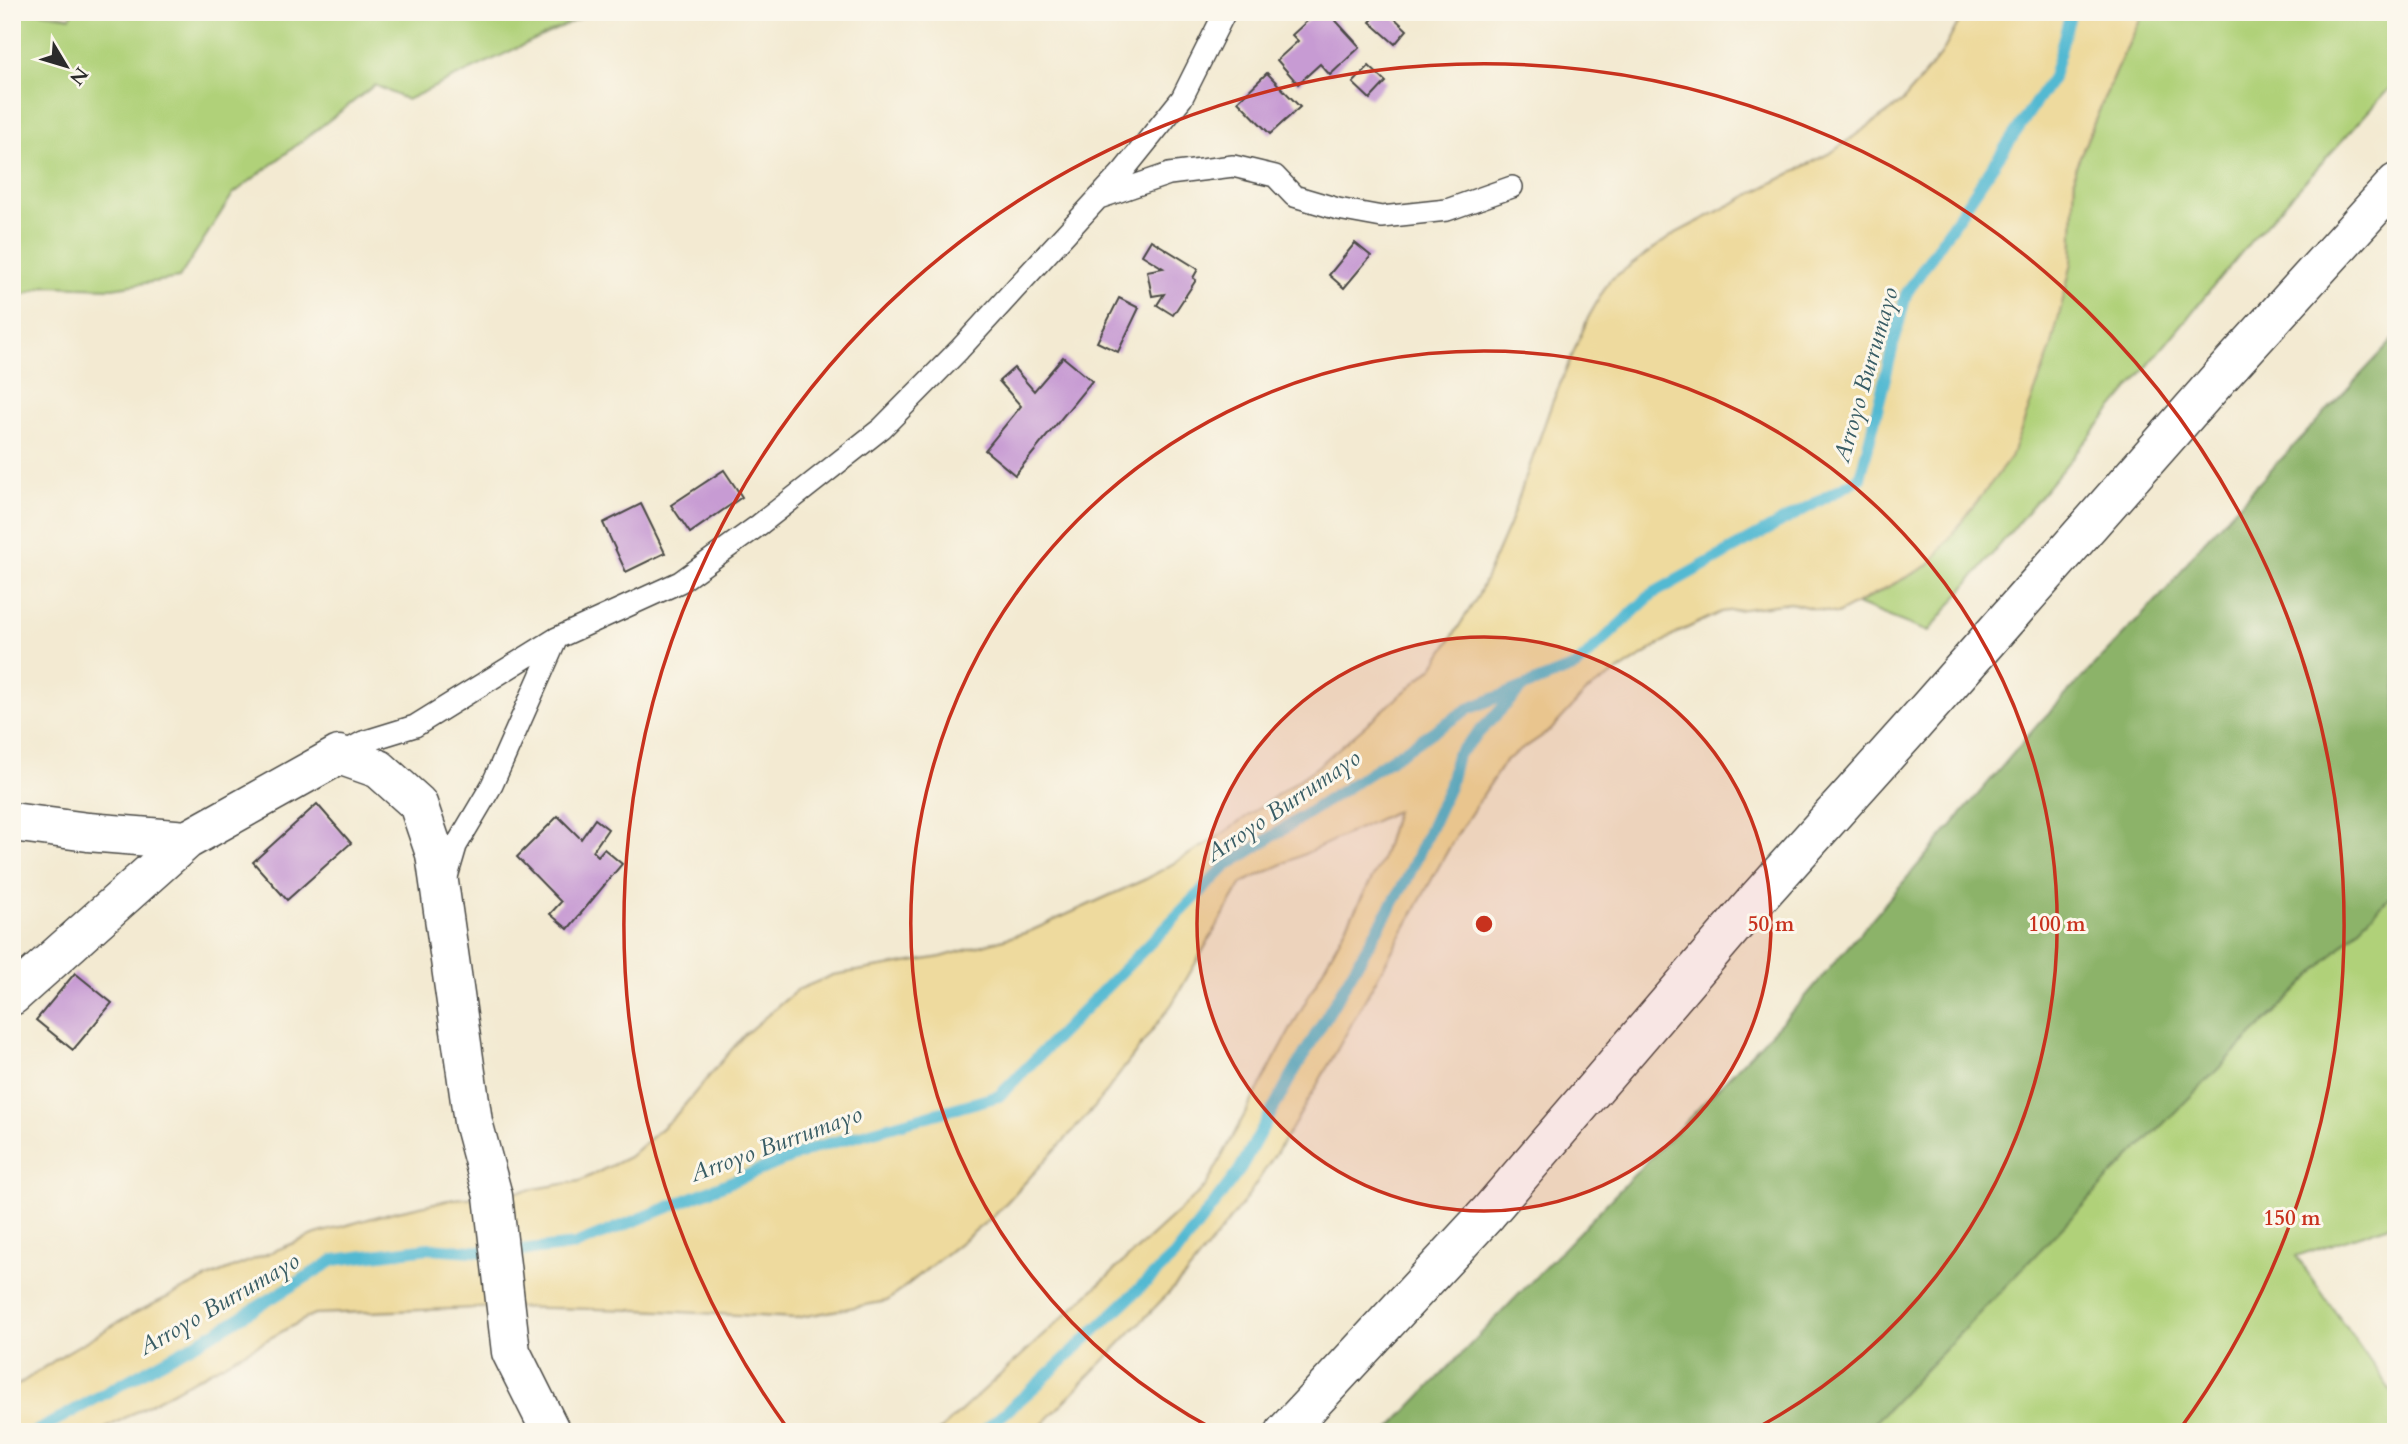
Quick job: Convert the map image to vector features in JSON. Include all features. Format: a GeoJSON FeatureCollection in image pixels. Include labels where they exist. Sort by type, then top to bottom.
{"type":"FeatureCollection","features":[{"type":"Feature","properties":{"kind":"street"},"geometry":{"type":"LineString","coordinates":[[1284,1432],[1488,1213],[1757,898],[2396,183]]}},
{"type":"Feature","properties":{"kind":"street"},"geometry":{"type":"LineString","coordinates":[[12,996],[187,840],[339,755],[379,769],[418,804],[435,855],[473,1122],[494,1196],[511,1352],[551,1432]]}},
{"type":"Feature","properties":{"kind":"street"},"geometry":{"type":"LineString","coordinates":[[12,822],[88,832],[187,840]]}},
{"type":"Feature","properties":{"kind":"lane"},"geometry":{"type":"LineString","coordinates":[[339,755],[363,742],[415,726],[558,638],[680,582],[759,525],[882,428],[959,350],[1124,170],[1182,97],[1225,12]]}},
{"type":"Feature","properties":{"kind":"lane"},"geometry":{"type":"LineString","coordinates":[[1097,199],[1169,174],[1233,166],[1275,176],[1294,196],[1338,209],[1382,217],[1447,210],[1512,187]]}},
{"type":"Feature","properties":{"kind":"lane"},"geometry":{"type":"LineString","coordinates":[[441,897],[456,846],[492,785],[558,638]]}},
{"type":"Feature","properties":{"kind":"green space"},"geometry":{"type":"Polygon","coordinates":[[[12,12],[39,12],[70,17],[73,12],[593,12],[407,100],[375,85],[233,194],[179,278],[112,288],[46,286],[12,299],[12,12]]]}},
{"type":"Feature","properties":{"kind":"green space"},"geometry":{"type":"Polygon","coordinates":[[[2144,12],[2396,12],[2396,81],[2250,242],[1928,632],[1857,604],[1929,565],[2072,263],[2075,168],[2116,70],[2144,12]]]}},
{"type":"Feature","properties":{"kind":"green space"},"geometry":{"type":"Polygon","coordinates":[[[2396,337],[2396,891],[2116,1171],[1865,1432],[1386,1432],[1800,1003],[2040,722],[2172,584],[2196,550],[2396,337]]]}},
{"type":"Feature","properties":{"kind":"green space"},"geometry":{"type":"Polygon","coordinates":[[[2396,891],[2396,1223],[2296,1256],[2396,1398],[2396,1432],[1865,1432],[2116,1171],[2396,891]]]}},
{"type":"Feature","properties":{"kind":"sand"},"geometry":{"type":"Polygon","coordinates":[[[1964,12],[2144,12],[2116,70],[2075,168],[2072,263],[2051,348],[2011,457],[1929,565],[1837,614],[1790,603],[1721,612],[1679,632],[1586,692],[1551,730],[1505,761],[1452,843],[1291,1130],[1246,1199],[1186,1275],[1035,1432],[938,1432],[1206,1186],[1381,862],[1396,811],[1242,883],[1172,1004],[1094,1108],[995,1215],[887,1301],[796,1318],[504,1307],[314,1314],[99,1432],[12,1432],[12,1389],[64,1354],[133,1314],[205,1279],[316,1234],[393,1212],[453,1199],[494,1196],[580,1181],[629,1157],[676,1115],[744,1035],[797,990],[833,975],[941,957],[1028,932],[1146,879],[1212,841],[1317,767],[1433,667],[1478,596],[1509,525],[1552,403],[1588,318],[1609,281],[1674,234],[1832,152],[1902,102],[1941,55],[1964,12]]]}},
{"type":"Feature","properties":{"kind":"building"},"geometry":{"type":"Polygon","coordinates":[[[1317,12],[1328,12],[1360,47],[1330,75],[1320,64],[1298,84],[1277,60],[1298,41],[1292,35],[1317,12]]]}},
{"type":"Feature","properties":{"kind":"building"},"geometry":{"type":"Polygon","coordinates":[[[1379,12],[1388,12],[1407,30],[1395,44],[1370,22],[1379,12]]]}},
{"type":"Feature","properties":{"kind":"building"},"geometry":{"type":"Polygon","coordinates":[[[1369,66],[1386,82],[1370,99],[1353,83],[1369,66]]]}},
{"type":"Feature","properties":{"kind":"building"},"geometry":{"type":"Polygon","coordinates":[[[1267,73],[1300,107],[1270,134],[1238,101],[1267,73]]]}},
{"type":"Feature","properties":{"kind":"building"},"geometry":{"type":"Polygon","coordinates":[[[1151,240],[1198,269],[1193,278],[1196,280],[1173,315],[1157,305],[1164,294],[1152,296],[1147,271],[1163,268],[1142,255],[1151,240]]]}},
{"type":"Feature","properties":{"kind":"building"},"geometry":{"type":"Polygon","coordinates":[[[1355,243],[1371,256],[1344,288],[1329,275],[1355,243]]]}},
{"type":"Feature","properties":{"kind":"building"},"geometry":{"type":"Polygon","coordinates":[[[1119,298],[1139,308],[1118,352],[1097,342],[1119,298]]]}},
{"type":"Feature","properties":{"kind":"building"},"geometry":{"type":"Polygon","coordinates":[[[1063,357],[1092,381],[1015,475],[985,450],[1021,406],[999,381],[1014,368],[1034,391],[1063,357]]]}},
{"type":"Feature","properties":{"kind":"building"},"geometry":{"type":"Polygon","coordinates":[[[724,470],[742,497],[690,533],[671,505],[724,470]]]}},
{"type":"Feature","properties":{"kind":"building"},"geometry":{"type":"Polygon","coordinates":[[[641,504],[665,553],[626,572],[603,523],[641,504]]]}},
{"type":"Feature","properties":{"kind":"building"},"geometry":{"type":"Polygon","coordinates":[[[317,804],[351,843],[287,900],[253,862],[317,804]]]}},
{"type":"Feature","properties":{"kind":"building"},"geometry":{"type":"Polygon","coordinates":[[[558,816],[581,839],[595,819],[608,829],[593,851],[598,856],[604,849],[622,864],[568,929],[550,914],[561,902],[517,857],[558,816]]]}},
{"type":"Feature","properties":{"kind":"building"},"geometry":{"type":"Polygon","coordinates":[[[75,973],[112,1003],[73,1050],[36,1020],[75,973]]]}},
{"type":"Feature","properties":{"kind":"waterway","name":"Arroyo Burrumayo"},"geometry":{"type":"LineString","coordinates":[[35,1432],[223,1328],[334,1260],[429,1248],[501,1253],[575,1245],[817,1147],[999,1096],[1225,867],[1468,709],[1576,666],[1652,594],[1860,478],[1906,294],[2053,77],[2071,12]]}},
{"type":"Feature","properties":{"kind":"waterway","name":"Arroyo Burrumayo"},"geometry":{"type":"LineString","coordinates":[[983,1432],[1175,1255],[1239,1171],[1407,879],[1449,787],[1457,755],[1519,691]]}}]}
